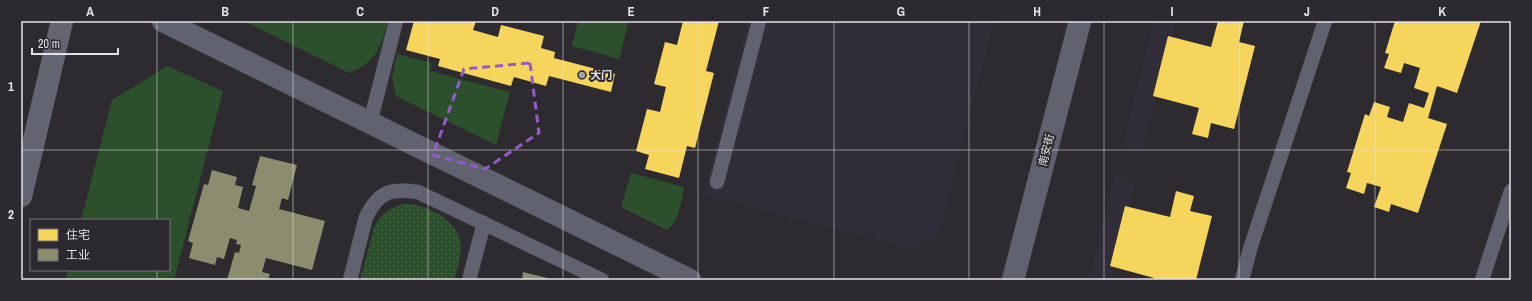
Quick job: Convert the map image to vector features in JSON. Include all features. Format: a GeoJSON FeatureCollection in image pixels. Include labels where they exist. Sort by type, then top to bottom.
{"type":"FeatureCollection","features":[{"type":"Feature","properties":{"kind":"street"},"geometry":{"type":"LineString","coordinates":[[21,196],[62,21]]}},
{"type":"Feature","properties":{"kind":"street"},"geometry":{"type":"LineString","coordinates":[[163,21],[690,280]]}},
{"type":"Feature","properties":{"kind":"street","name":"南安街"},"geometry":{"type":"LineString","coordinates":[[1013,280],[1080,21]]}},
{"type":"Feature","properties":{"kind":"lane"},"geometry":{"type":"LineString","coordinates":[[370,123],[396,21]]}},
{"type":"Feature","properties":{"kind":"lane"},"geometry":{"type":"LineString","coordinates":[[718,182],[759,21]]}},
{"type":"Feature","properties":{"kind":"lane"},"geometry":{"type":"LineString","coordinates":[[1242,280],[1253,241],[1325,21]]}},
{"type":"Feature","properties":{"kind":"lane"},"geometry":{"type":"LineString","coordinates":[[350,280],[366,217],[378,199],[389,191],[404,190],[418,192],[602,280]]}},
{"type":"Feature","properties":{"kind":"lane"},"geometry":{"type":"LineString","coordinates":[[1482,280],[1511,191]]}},
{"type":"Feature","properties":{"kind":"lane"},"geometry":{"type":"LineString","coordinates":[[469,280],[484,223]]}},
{"type":"Feature","properties":{"kind":"highlighted area"},"geometry":{"type":"Polygon","coordinates":[[[530,63],[539,133],[485,169],[433,155],[464,69],[530,63]]]}},
{"type":"Feature","properties":{"kind":"shaded area"},"geometry":{"type":"Polygon","coordinates":[[[747,21],[994,21],[939,235],[912,249],[703,195],[747,21]]]}},
{"type":"Feature","properties":{"kind":"shaded area"},"geometry":{"type":"Polygon","coordinates":[[[1154,21],[1176,21],[1142,152],[1122,147],[1154,21]]]}},
{"type":"Feature","properties":{"kind":"shaded area"},"geometry":{"type":"Polygon","coordinates":[[[1115,175],[1136,180],[1111,280],[1089,280],[1115,175]]]}},
{"type":"Feature","properties":{"kind":"green space"},"geometry":{"type":"Polygon","coordinates":[[[244,21],[388,21],[383,39],[376,53],[366,64],[349,73],[244,21]]]}},
{"type":"Feature","properties":{"kind":"green space"},"geometry":{"type":"Polygon","coordinates":[[[578,21],[629,21],[619,59],[572,46],[578,21]]]}},
{"type":"Feature","properties":{"kind":"green space"},"geometry":{"type":"Polygon","coordinates":[[[397,54],[432,63],[430,71],[510,92],[496,145],[396,96],[392,78],[397,54]]]}},
{"type":"Feature","properties":{"kind":"green space"},"geometry":{"type":"Polygon","coordinates":[[[167,66],[223,91],[174,280],[65,280],[68,271],[170,271],[170,219],[81,219],[112,100],[167,66]]]}},
{"type":"Feature","properties":{"kind":"green space"},"geometry":{"type":"Polygon","coordinates":[[[631,173],[684,187],[681,205],[677,216],[675,221],[667,230],[621,207],[631,173]]]}},
{"type":"Feature","properties":{"kind":"green space"},"geometry":{"type":"Polygon","coordinates":[[[404,204],[421,207],[438,214],[452,225],[457,232],[461,250],[454,280],[360,280],[376,223],[386,212],[394,207],[404,204]]]}},
{"type":"Feature","properties":{"kind":"building: 住宅"},"geometry":{"type":"Polygon","coordinates":[[[414,21],[476,21],[473,30],[498,37],[501,25],[544,36],[541,48],[555,52],[554,58],[615,74],[611,92],[549,76],[546,86],[514,77],[511,86],[438,66],[440,59],[406,50],[414,21]]]}},
{"type":"Feature","properties":{"kind":"building: 住宅"},"geometry":{"type":"Polygon","coordinates":[[[683,21],[719,21],[706,71],[714,73],[695,148],[687,146],[679,178],[645,169],[649,155],[636,151],[647,109],[660,112],[666,87],[654,84],[665,42],[677,45],[683,21]]]}},
{"type":"Feature","properties":{"kind":"building: 住宅"},"geometry":{"type":"Polygon","coordinates":[[[1218,21],[1244,21],[1239,42],[1255,46],[1234,129],[1211,123],[1208,138],[1192,134],[1199,108],[1153,96],[1168,36],[1211,47],[1218,21]]]}},
{"type":"Feature","properties":{"kind":"building: 住宅"},"geometry":{"type":"Polygon","coordinates":[[[1395,21],[1481,21],[1457,93],[1437,86],[1428,118],[1447,124],[1418,213],[1391,204],[1389,212],[1374,207],[1381,187],[1367,183],[1364,194],[1346,188],[1351,173],[1347,172],[1365,114],[1369,116],[1374,102],[1390,107],[1387,117],[1403,122],[1409,103],[1424,108],[1429,93],[1414,88],[1420,68],[1404,63],[1401,73],[1384,68],[1389,54],[1385,53],[1395,21]]]}},
{"type":"Feature","properties":{"kind":"building: 住宅"},"geometry":{"type":"Polygon","coordinates":[[[1176,191],[1194,196],[1190,211],[1212,216],[1196,280],[1154,280],[1154,278],[1110,266],[1125,206],[1170,217],[1176,191]]]}},
{"type":"Feature","properties":{"kind":"building: 工业"},"geometry":{"type":"Polygon","coordinates":[[[260,156],[297,165],[288,200],[282,198],[279,209],[325,221],[312,270],[266,258],[262,272],[270,274],[268,280],[227,280],[235,252],[239,253],[241,245],[236,244],[237,240],[230,238],[224,259],[217,257],[215,265],[189,258],[193,243],[188,241],[204,184],[208,185],[212,170],[237,177],[235,185],[243,187],[238,208],[249,211],[256,186],[252,185],[260,156]]]}},
{"type":"Feature","properties":{"kind":"building: 工业"},"geometry":{"type":"Polygon","coordinates":[[[523,272],[551,279],[551,280],[522,280],[523,272]]]}},
{"type":"Feature","properties":{"kind":"place","name":"大门"},"geometry":{"type":"Point","coordinates":[582,75]}}]}
